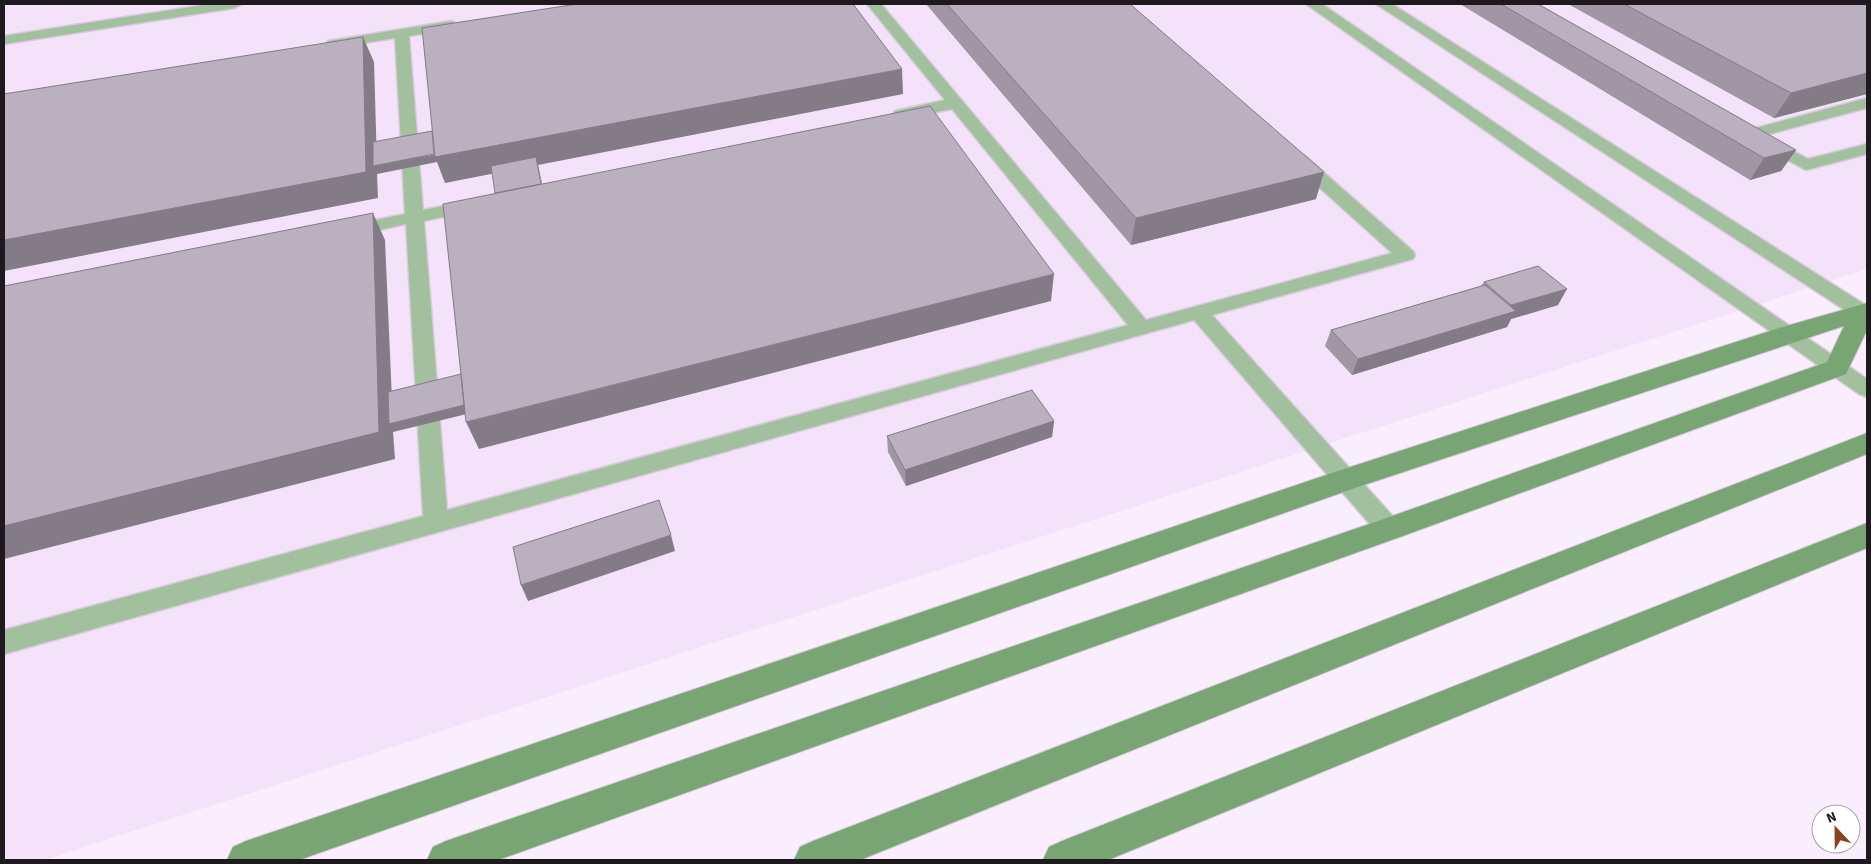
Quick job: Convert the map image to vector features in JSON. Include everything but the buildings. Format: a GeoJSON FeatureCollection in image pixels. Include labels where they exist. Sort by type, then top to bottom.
{"type":"FeatureCollection","features":[{"type":"Feature","properties":{"kind":"street"},"geometry":{"type":"LineString","coordinates":[[246,860],[1345,480],[1788,334],[1866,313]]}},
{"type":"Feature","properties":{"kind":"street"},"geometry":{"type":"LineString","coordinates":[[446,860],[1389,529],[1837,368],[1866,313]]}},
{"type":"Feature","properties":{"kind":"street"},"geometry":{"type":"LineString","coordinates":[[813,860],[1867,443]]}},
{"type":"Feature","properties":{"kind":"street"},"geometry":{"type":"LineString","coordinates":[[1062,860],[1867,535]]}},
{"type":"Feature","properties":{"kind":"lane"},"geometry":{"type":"LineString","coordinates":[[4,40],[235,4]]}},
{"type":"Feature","properties":{"kind":"lane"},"geometry":{"type":"LineString","coordinates":[[874,4],[1142,328]]}},
{"type":"Feature","properties":{"kind":"lane"},"geometry":{"type":"LineString","coordinates":[[1313,4],[1867,389]]}},
{"type":"Feature","properties":{"kind":"lane"},"geometry":{"type":"LineString","coordinates":[[1384,4],[1866,313]]}},
{"type":"Feature","properties":{"kind":"lane"},"geometry":{"type":"LineString","coordinates":[[315,47],[469,22]]}},
{"type":"Feature","properties":{"kind":"lane"},"geometry":{"type":"LineString","coordinates":[[402,33],[436,524]]}},
{"type":"Feature","properties":{"kind":"lane"},"geometry":{"type":"LineString","coordinates":[[888,117],[956,103]]}},
{"type":"Feature","properties":{"kind":"lane"},"geometry":{"type":"LineString","coordinates":[[1751,134],[1867,103]]}},
{"type":"Feature","properties":{"kind":"lane"},"geometry":{"type":"LineString","coordinates":[[1734,124],[1806,165],[1867,149]]}},
{"type":"Feature","properties":{"kind":"lane"},"geometry":{"type":"LineString","coordinates":[[4,642],[1406,255],[1287,149]]}},
{"type":"Feature","properties":{"kind":"lane"},"geometry":{"type":"LineString","coordinates":[[326,236],[492,202]]}},
{"type":"Feature","properties":{"kind":"lane"},"geometry":{"type":"LineString","coordinates":[[1198,312],[1389,529]]}},
{"type":"Feature","properties":{"kind":"shaded area"},"geometry":{"type":"Polygon","coordinates":[[[4,4],[1867,4],[1867,269],[44,860],[4,860],[4,4]]]}}]}
